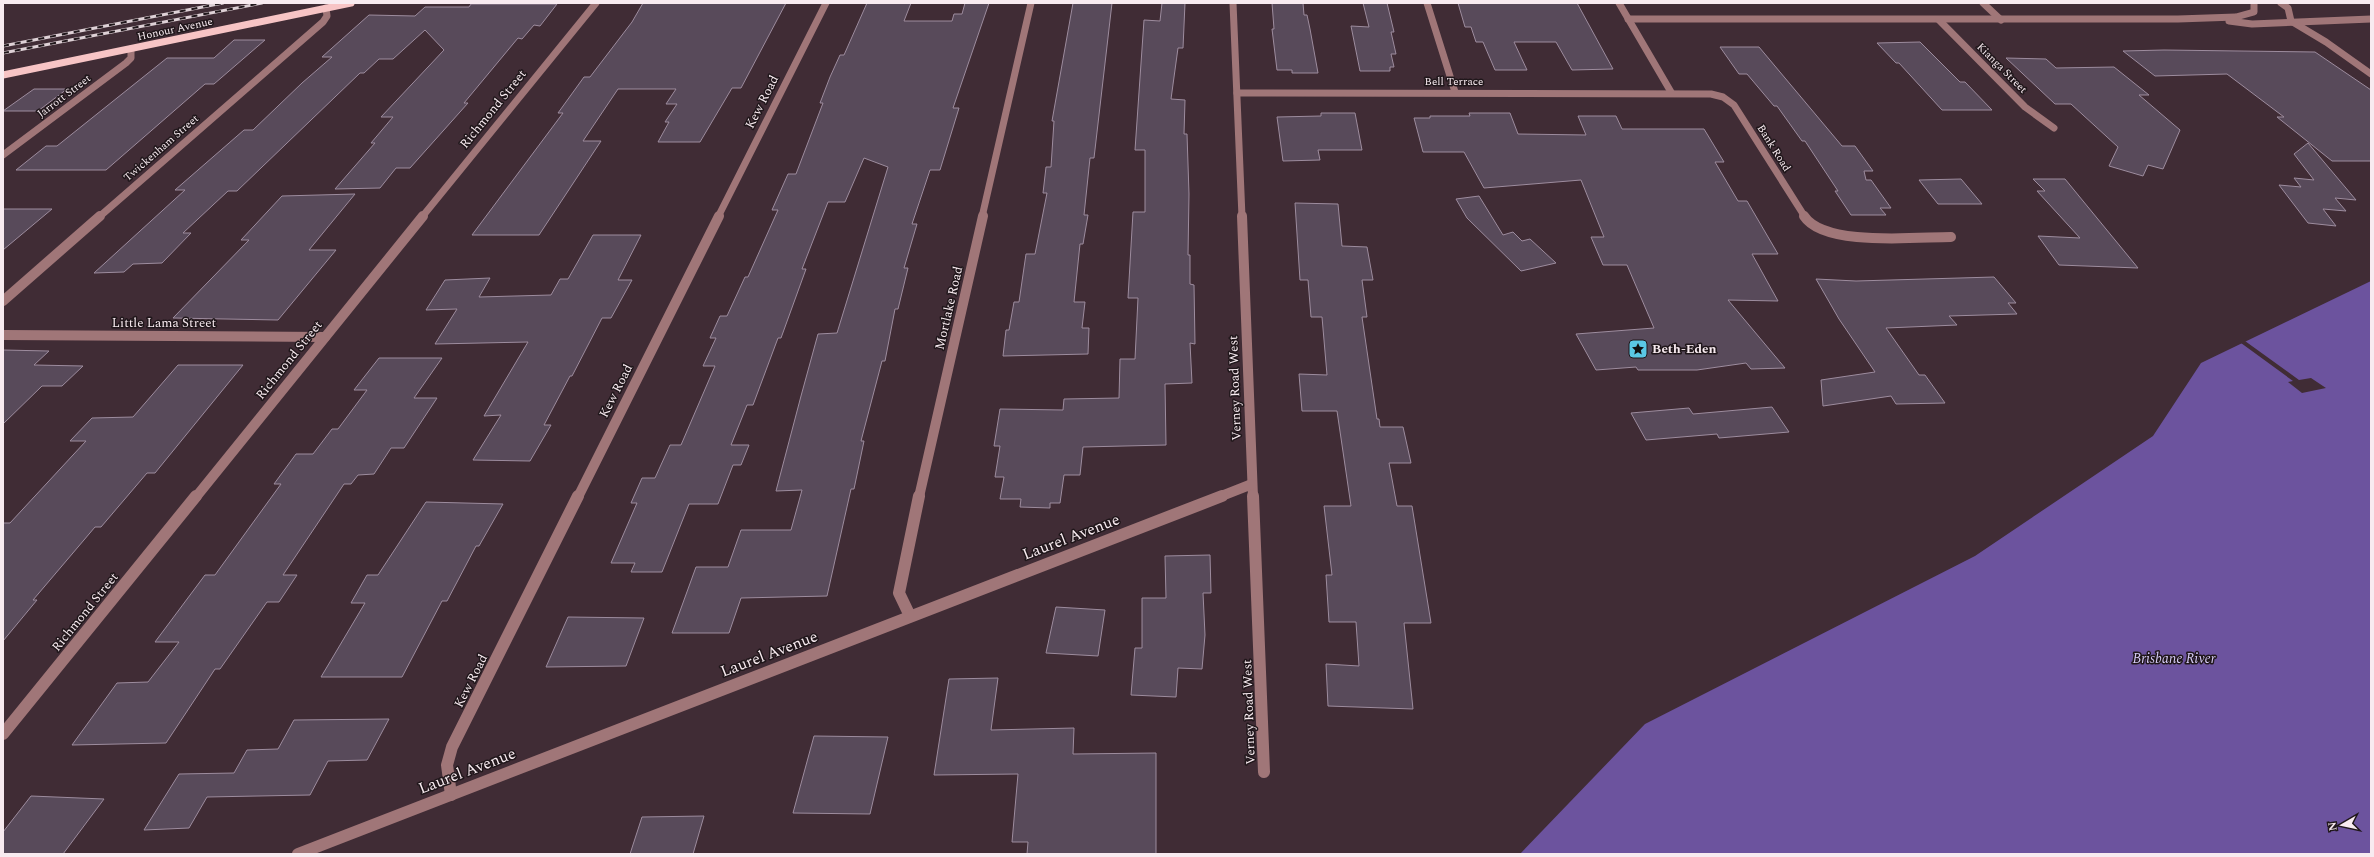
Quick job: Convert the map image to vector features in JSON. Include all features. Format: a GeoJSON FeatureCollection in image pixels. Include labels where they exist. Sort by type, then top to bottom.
{"type":"FeatureCollection","features":[{"type":"Feature","properties":{"kind":"main road","name":"Honour Avenue"},"geometry":{"type":"LineString","coordinates":[[3,75],[351,3]]}},
{"type":"Feature","properties":{"kind":"street","name":"Richmond Street"},"geometry":{"type":"LineString","coordinates":[[3,734],[596,3]]}},
{"type":"Feature","properties":{"kind":"street","name":"Kew Road"},"geometry":{"type":"LineString","coordinates":[[451,795],[446,770],[447,759],[452,747],[826,3]]}},
{"type":"Feature","properties":{"kind":"street","name":"Mortlake Road"},"geometry":{"type":"LineString","coordinates":[[910,616],[899,593],[900,581],[1031,3]]}},
{"type":"Feature","properties":{"kind":"street","name":"Verney Road West"},"geometry":{"type":"LineString","coordinates":[[1233,3],[1264,772]]}},
{"type":"Feature","properties":{"kind":"street"},"geometry":{"type":"LineString","coordinates":[[1427,3],[1455,92]]}},
{"type":"Feature","properties":{"kind":"street"},"geometry":{"type":"LineString","coordinates":[[1619,3],[1671,92]]}},
{"type":"Feature","properties":{"kind":"street"},"geometry":{"type":"LineString","coordinates":[[1983,3],[2001,20]]}},
{"type":"Feature","properties":{"kind":"street"},"geometry":{"type":"LineString","coordinates":[[1628,19],[2001,20],[2213,18],[2243,16],[2254,12],[2254,3]]}},
{"type":"Feature","properties":{"kind":"street"},"geometry":{"type":"LineString","coordinates":[[2281,3],[2291,13],[2292,21]]}},
{"type":"Feature","properties":{"kind":"street","name":"Twickenham Street"},"geometry":{"type":"LineString","coordinates":[[3,301],[323,22],[327,16],[326,8]]}},
{"type":"Feature","properties":{"kind":"street"},"geometry":{"type":"LineString","coordinates":[[2213,18],[2245,23],[2371,19]]}},
{"type":"Feature","properties":{"kind":"street","name":"Kianga Street"},"geometry":{"type":"LineString","coordinates":[[1938,20],[2025,106],[2054,128]]}},
{"type":"Feature","properties":{"kind":"street"},"geometry":{"type":"LineString","coordinates":[[2292,21],[2326,42],[2371,74]]}},
{"type":"Feature","properties":{"kind":"street","name":"Jarrott Street"},"geometry":{"type":"LineString","coordinates":[[3,155],[126,63],[131,58],[131,49]]}},
{"type":"Feature","properties":{"kind":"street","name":"Bell Terrace"},"geometry":{"type":"LineString","coordinates":[[1237,93],[1671,92]]}},
{"type":"Feature","properties":{"kind":"street","name":"Bank Road"},"geometry":{"type":"LineString","coordinates":[[1671,92],[1708,93],[1721,96],[1730,102],[1807,221],[1817,229],[1834,235],[1850,237],[1951,237]]}},
{"type":"Feature","properties":{"kind":"street","name":"Little Lama Street"},"geometry":{"type":"LineString","coordinates":[[3,335],[325,337]]}},
{"type":"Feature","properties":{"kind":"street","name":"Laurel Avenue"},"geometry":{"type":"LineString","coordinates":[[298,854],[1252,484]]}},
{"type":"Feature","properties":{"kind":"water","name":"Brisbane River"},"geometry":{"type":"Polygon","coordinates":[[[2371,281],[2371,854],[1520,854],[1645,724],[1975,556],[2153,436],[2201,363],[2371,281]]]}},
{"type":"Feature","properties":{"kind":"pier"},"geometry":{"type":"Polygon","coordinates":[[[2245,341],[2299,380],[2311,378],[2326,388],[2302,393],[2288,382],[2293,381],[2241,343],[2245,341]]]}},
{"type":"Feature","properties":{"kind":"building"},"geometry":{"type":"Polygon","coordinates":[[[643,3],[786,3],[741,88],[732,88],[700,142],[658,142],[669,122],[665,122],[677,104],[666,104],[676,89],[618,89],[583,141],[601,141],[539,235],[472,235],[563,113],[558,113],[584,77],[590,77],[632,22],[643,3]]]}},
{"type":"Feature","properties":{"kind":"building"},"geometry":{"type":"Polygon","coordinates":[[[867,3],[911,3],[904,21],[952,21],[954,14],[962,14],[965,3],[989,3],[953,108],[959,108],[940,170],[930,170],[912,224],[917,224],[904,268],[908,268],[898,309],[895,309],[885,361],[882,361],[861,441],[864,441],[854,489],[851,489],[827,596],[741,598],[729,633],[672,633],[696,567],[728,567],[741,530],[791,530],[802,490],[776,491],[801,396],[818,334],[837,333],[888,167],[864,158],[845,202],[828,202],[802,269],[806,269],[781,338],[778,338],[753,405],[747,405],[731,445],[749,445],[741,465],[733,465],[718,504],[689,504],[662,572],[631,572],[635,563],[611,563],[637,503],[631,503],[642,478],[655,478],[670,445],[681,445],[715,366],[703,366],[716,338],[710,338],[720,316],[727,316],[745,277],[748,277],[778,210],[772,210],[788,174],[796,174],[823,103],[820,103],[830,77],[840,55],[844,55],[867,3]]]}},
{"type":"Feature","properties":{"kind":"building"},"geometry":{"type":"Polygon","coordinates":[[[1073,3],[1112,3],[1094,158],[1090,158],[1084,215],[1088,215],[1083,244],[1080,244],[1074,302],[1085,302],[1082,328],[1089,328],[1088,354],[1003,356],[1006,330],[1009,330],[1014,302],[1019,302],[1026,254],[1035,254],[1047,193],[1043,193],[1046,167],[1051,167],[1054,121],[1052,121],[1073,3]]]}},
{"type":"Feature","properties":{"kind":"building"},"geometry":{"type":"Polygon","coordinates":[[[1162,3],[1185,3],[1183,48],[1178,48],[1171,99],[1185,100],[1184,134],[1187,134],[1189,194],[1188,255],[1190,255],[1190,284],[1194,285],[1195,344],[1190,343],[1192,383],[1165,384],[1166,445],[1083,447],[1080,475],[1064,475],[1060,503],[1050,503],[1050,508],[1020,507],[1021,499],[1000,499],[1004,477],[995,477],[1000,446],[994,446],[1000,409],[1063,410],[1064,399],[1119,398],[1120,359],[1135,359],[1138,298],[1128,298],[1133,212],[1145,212],[1145,150],[1135,150],[1144,20],[1160,21],[1162,3]]]}},
{"type":"Feature","properties":{"kind":"building"},"geometry":{"type":"Polygon","coordinates":[[[1272,3],[1303,3],[1304,15],[1307,15],[1318,73],[1292,73],[1292,70],[1277,70],[1272,29],[1274,29],[1272,3]]]}},
{"type":"Feature","properties":{"kind":"building"},"geometry":{"type":"Polygon","coordinates":[[[1363,3],[1387,3],[1394,32],[1391,32],[1396,54],[1391,54],[1394,67],[1390,67],[1390,71],[1360,71],[1351,26],[1369,27],[1363,3]]]}},
{"type":"Feature","properties":{"kind":"building"},"geometry":{"type":"Polygon","coordinates":[[[1458,3],[1577,3],[1613,69],[1572,70],[1556,42],[1514,42],[1527,70],[1495,70],[1483,42],[1476,42],[1471,27],[1465,27],[1458,3]]]}},
{"type":"Feature","properties":{"kind":"building"},"geometry":{"type":"Polygon","coordinates":[[[471,4],[557,4],[540,26],[534,25],[522,39],[518,38],[464,103],[468,103],[410,168],[396,168],[380,188],[335,189],[375,143],[371,143],[393,117],[381,117],[444,50],[425,30],[393,59],[379,59],[364,73],[360,73],[237,191],[228,191],[183,233],[191,233],[162,263],[133,264],[124,272],[94,273],[185,190],[175,190],[244,130],[253,130],[302,83],[332,57],[322,57],[369,15],[415,16],[425,7],[469,7],[471,4]]]}},
{"type":"Feature","properties":{"kind":"building"},"geometry":{"type":"Polygon","coordinates":[[[234,40],[265,40],[214,84],[205,84],[106,170],[16,170],[46,146],[57,146],[167,58],[214,58],[234,40]]]}},
{"type":"Feature","properties":{"kind":"building"},"geometry":{"type":"Polygon","coordinates":[[[1920,42],[1960,82],[1965,82],[1992,110],[1942,110],[1899,63],[1896,63],[1877,43],[1920,42]]]}},
{"type":"Feature","properties":{"kind":"building"},"geometry":{"type":"Polygon","coordinates":[[[1720,47],[1759,47],[1842,146],[1855,146],[1873,171],[1864,171],[1866,180],[1871,180],[1891,208],[1880,208],[1886,215],[1851,215],[1835,191],[1838,191],[1805,141],[1802,141],[1777,106],[1774,106],[1747,74],[1739,74],[1720,47]]]}},
{"type":"Feature","properties":{"kind":"building"},"geometry":{"type":"Polygon","coordinates":[[[2164,50],[2315,52],[2371,90],[2371,161],[2332,161],[2277,117],[2284,117],[2227,74],[2155,76],[2123,51],[2164,50]]]}},
{"type":"Feature","properties":{"kind":"building"},"geometry":{"type":"Polygon","coordinates":[[[2006,58],[2046,59],[2056,68],[2114,67],[2149,95],[2139,95],[2180,130],[2163,169],[2148,165],[2143,176],[2109,166],[2118,147],[2071,104],[2055,104],[2006,58]]]}},
{"type":"Feature","properties":{"kind":"building"},"geometry":{"type":"Polygon","coordinates":[[[34,89],[67,89],[38,111],[3,111],[34,89]]]}},
{"type":"Feature","properties":{"kind":"building"},"geometry":{"type":"Polygon","coordinates":[[[1321,113],[1355,113],[1362,150],[1318,150],[1320,160],[1283,161],[1277,117],[1321,116],[1321,113]]]}},
{"type":"Feature","properties":{"kind":"building"},"geometry":{"type":"Polygon","coordinates":[[[1469,113],[1510,113],[1518,134],[1586,135],[1578,116],[1616,116],[1622,129],[1704,129],[1724,162],[1715,162],[1738,201],[1747,201],[1778,254],[1752,254],[1778,301],[1728,300],[1785,368],[1751,369],[1746,363],[1697,370],[1638,370],[1636,367],[1596,370],[1576,334],[1654,328],[1627,265],[1603,265],[1591,237],[1604,237],[1581,180],[1484,188],[1464,152],[1423,152],[1414,118],[1430,118],[1430,116],[1470,116],[1469,113]]]}},
{"type":"Feature","properties":{"kind":"building"},"geometry":{"type":"Polygon","coordinates":[[[2308,143],[2356,200],[2335,198],[2346,211],[2323,209],[2336,226],[2308,223],[2279,185],[2301,187],[2294,178],[2314,180],[2294,154],[2308,143]]]}},
{"type":"Feature","properties":{"kind":"building"},"geometry":{"type":"Polygon","coordinates":[[[1961,179],[1982,204],[1938,204],[1919,180],[1961,179]]]}},
{"type":"Feature","properties":{"kind":"building"},"geometry":{"type":"Polygon","coordinates":[[[2033,179],[2065,179],[2138,268],[2059,265],[2038,236],[2080,238],[2037,191],[2045,191],[2033,179]]]}},
{"type":"Feature","properties":{"kind":"building"},"geometry":{"type":"Polygon","coordinates":[[[355,194],[309,250],[336,250],[278,320],[173,318],[249,240],[241,240],[282,196],[355,194]]]}},
{"type":"Feature","properties":{"kind":"building"},"geometry":{"type":"Polygon","coordinates":[[[1479,196],[1503,235],[1513,232],[1522,241],[1530,239],[1556,263],[1521,271],[1467,218],[1456,199],[1479,196]]]}},
{"type":"Feature","properties":{"kind":"building"},"geometry":{"type":"Polygon","coordinates":[[[1295,203],[1338,204],[1342,246],[1367,247],[1373,280],[1362,280],[1367,317],[1362,317],[1377,419],[1379,419],[1380,427],[1403,427],[1411,463],[1389,463],[1397,506],[1412,506],[1431,623],[1404,623],[1413,709],[1328,706],[1326,664],[1359,666],[1356,622],[1329,622],[1326,575],[1332,575],[1324,506],[1351,506],[1337,411],[1302,411],[1299,374],[1327,375],[1322,317],[1311,317],[1308,280],[1300,280],[1295,203]]]}},
{"type":"Feature","properties":{"kind":"building"},"geometry":{"type":"Polygon","coordinates":[[[3,209],[52,209],[3,250],[3,209]]]}},
{"type":"Feature","properties":{"kind":"building"},"geometry":{"type":"Polygon","coordinates":[[[593,235],[641,235],[618,280],[632,280],[611,318],[602,318],[572,376],[570,376],[544,425],[551,425],[530,461],[473,460],[501,415],[484,416],[528,342],[435,344],[457,309],[426,310],[445,280],[490,278],[479,297],[551,295],[560,279],[568,279],[593,235]]]}},
{"type":"Feature","properties":{"kind":"building"},"geometry":{"type":"Polygon","coordinates":[[[1994,277],[2016,303],[2008,303],[2017,314],[1949,316],[1957,325],[1886,328],[1919,375],[1925,375],[1945,403],[1896,404],[1891,396],[1823,406],[1821,380],[1875,372],[1839,319],[1816,279],[1856,281],[1994,277]]]}},
{"type":"Feature","properties":{"kind":"building"},"geometry":{"type":"Polygon","coordinates":[[[3,350],[49,351],[34,365],[83,366],[62,386],[42,386],[3,424],[3,350]]]}},
{"type":"Feature","properties":{"kind":"building"},"geometry":{"type":"Polygon","coordinates":[[[379,358],[442,358],[414,398],[437,398],[404,448],[391,448],[374,474],[358,475],[351,484],[344,484],[283,575],[297,575],[279,602],[267,602],[220,669],[215,669],[166,743],[72,745],[117,683],[148,682],[179,642],[155,642],[205,575],[215,575],[281,484],[274,484],[296,454],[313,454],[332,429],[338,429],[367,390],[354,390],[379,358]]]}},
{"type":"Feature","properties":{"kind":"building"},"geometry":{"type":"Polygon","coordinates":[[[178,365],[243,365],[155,473],[147,473],[101,527],[95,527],[33,600],[37,600],[3,641],[3,523],[10,523],[86,441],[70,441],[92,418],[133,417],[178,365]]]}},
{"type":"Feature","properties":{"kind":"building"},"geometry":{"type":"Polygon","coordinates":[[[1772,407],[1789,432],[1719,438],[1717,434],[1646,440],[1631,413],[1689,408],[1693,414],[1772,407]]]}},
{"type":"Feature","properties":{"kind":"building"},"geometry":{"type":"Polygon","coordinates":[[[426,502],[503,504],[479,546],[476,546],[447,601],[442,601],[402,677],[321,677],[365,603],[351,603],[367,575],[378,575],[426,502]]]}},
{"type":"Feature","properties":{"kind":"building"},"geometry":{"type":"Polygon","coordinates":[[[1210,555],[1211,593],[1203,593],[1205,635],[1202,669],[1178,668],[1176,697],[1131,695],[1135,648],[1142,648],[1142,598],[1166,598],[1165,556],[1210,555]]]}},
{"type":"Feature","properties":{"kind":"building"},"geometry":{"type":"Polygon","coordinates":[[[1056,607],[1105,610],[1098,656],[1046,653],[1056,607]]]}},
{"type":"Feature","properties":{"kind":"building"},"geometry":{"type":"Polygon","coordinates":[[[568,617],[644,618],[626,666],[546,667],[568,617]]]}},
{"type":"Feature","properties":{"kind":"building"},"geometry":{"type":"Polygon","coordinates":[[[998,678],[991,730],[1074,728],[1073,754],[1156,753],[1156,854],[1027,854],[1028,842],[1012,842],[1018,774],[934,775],[949,679],[998,678]]]}},
{"type":"Feature","properties":{"kind":"building"},"geometry":{"type":"Polygon","coordinates":[[[389,719],[367,760],[328,761],[310,795],[207,797],[189,828],[144,830],[179,774],[234,773],[247,750],[278,749],[294,720],[389,719]]]}},
{"type":"Feature","properties":{"kind":"building"},"geometry":{"type":"Polygon","coordinates":[[[814,736],[888,737],[870,814],[793,813],[814,736]]]}},
{"type":"Feature","properties":{"kind":"building"},"geometry":{"type":"Polygon","coordinates":[[[31,796],[104,799],[63,854],[3,854],[3,832],[31,796]]]}},
{"type":"Feature","properties":{"kind":"building"},"geometry":{"type":"Polygon","coordinates":[[[704,816],[693,854],[630,854],[642,817],[704,816]]]}},
{"type":"Feature","properties":{"kind":"railway"},"geometry":{"type":"LineString","coordinates":[[3,46],[223,3]]}},
{"type":"Feature","properties":{"kind":"railway"},"geometry":{"type":"LineString","coordinates":[[3,53],[262,3]]}},
{"type":"Feature","properties":{"kind":"place","name":"Beth-Eden"},"geometry":{"type":"Point","coordinates":[1638,349]}}]}
